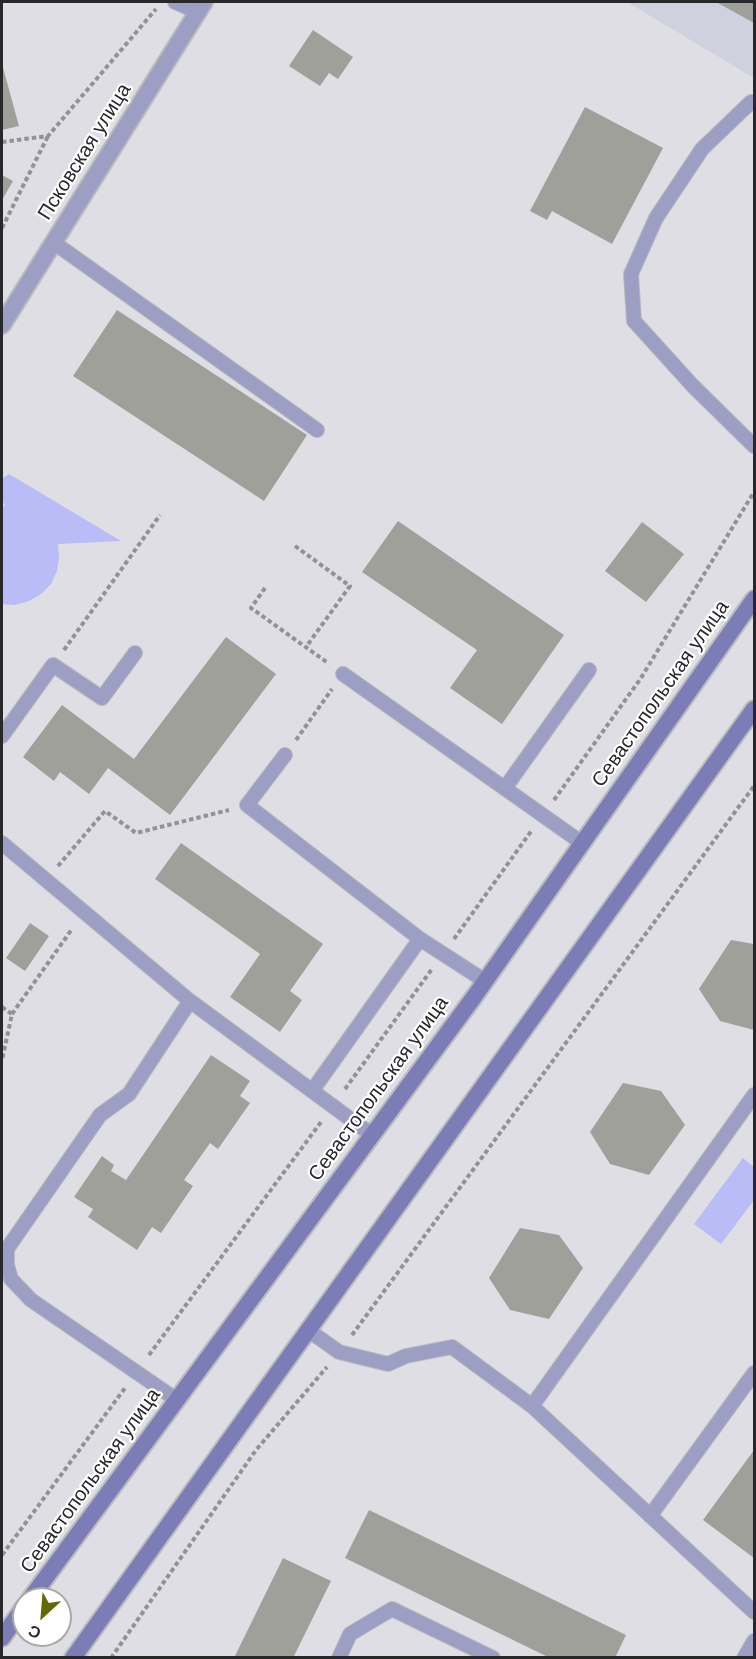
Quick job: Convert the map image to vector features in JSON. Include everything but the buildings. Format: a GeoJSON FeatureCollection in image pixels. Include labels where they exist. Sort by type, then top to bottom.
{"type":"FeatureCollection","features":[{"type":"Feature","properties":{"kind":"main road","name":"Севастопольская улица"},"geometry":{"type":"LineString","coordinates":[[39,1587],[485,981],[754,599]]}},
{"type":"Feature","properties":{"kind":"main road"},"geometry":{"type":"LineString","coordinates":[[73,1658],[754,709]]}},
{"type":"Feature","properties":{"kind":"main road"},"geometry":{"type":"LineString","coordinates":[[2,1638],[12,1624]]}},
{"type":"Feature","properties":{"kind":"street","name":"Псковская улица"},"geometry":{"type":"LineString","coordinates":[[2,325],[201,7]]}},
{"type":"Feature","properties":{"kind":"lane"},"geometry":{"type":"LineString","coordinates":[[175,2],[201,7]]}},
{"type":"Feature","properties":{"kind":"lane"},"geometry":{"type":"LineString","coordinates":[[754,102],[750,102],[702,149],[656,218],[631,274],[634,321],[692,385],[754,446]]}},
{"type":"Feature","properties":{"kind":"lane"},"geometry":{"type":"LineString","coordinates":[[53,242],[317,430]]}},
{"type":"Feature","properties":{"kind":"lane"},"geometry":{"type":"LineString","coordinates":[[2,736],[53,665],[102,699],[135,653]]}},
{"type":"Feature","properties":{"kind":"lane"},"geometry":{"type":"LineString","coordinates":[[505,788],[589,670]]}},
{"type":"Feature","properties":{"kind":"lane"},"geometry":{"type":"LineString","coordinates":[[343,674],[582,843]]}},
{"type":"Feature","properties":{"kind":"lane"},"geometry":{"type":"LineString","coordinates":[[285,755],[247,805],[420,939],[485,981]]}},
{"type":"Feature","properties":{"kind":"lane"},"geometry":{"type":"LineString","coordinates":[[2,843],[190,1001],[372,1135]]}},
{"type":"Feature","properties":{"kind":"lane"},"geometry":{"type":"LineString","coordinates":[[312,1091],[420,939]]}},
{"type":"Feature","properties":{"kind":"lane"},"geometry":{"type":"LineString","coordinates":[[177,1400],[31,1300],[11,1279],[4,1265],[7,1249],[43,1195],[100,1115],[129,1094],[190,1001]]}},
{"type":"Feature","properties":{"kind":"lane"},"geometry":{"type":"LineString","coordinates":[[532,1406],[754,1095]]}},
{"type":"Feature","properties":{"kind":"lane"},"geometry":{"type":"LineString","coordinates":[[308,1330],[339,1352],[388,1364],[406,1356],[452,1347],[532,1406],[754,1612]]}},
{"type":"Feature","properties":{"kind":"lane"},"geometry":{"type":"LineString","coordinates":[[650,1516],[754,1373]]}},
{"type":"Feature","properties":{"kind":"lane"},"geometry":{"type":"LineString","coordinates":[[339,1658],[350,1634],[392,1610],[493,1658]]}},
{"type":"Feature","properties":{"kind":"lane"},"geometry":{"type":"LineString","coordinates":[[744,1658],[754,1641]]}},
{"type":"Feature","properties":{"kind":"path"},"geometry":{"type":"LineString","coordinates":[[2,228],[48,136],[163,2]]}},
{"type":"Feature","properties":{"kind":"path"},"geometry":{"type":"LineString","coordinates":[[2,142],[48,136]]}},
{"type":"Feature","properties":{"kind":"path"},"geometry":{"type":"LineString","coordinates":[[2,1555],[333,1106],[641,678],[754,492]]}},
{"type":"Feature","properties":{"kind":"path"},"geometry":{"type":"LineString","coordinates":[[53,665],[160,514]]}},
{"type":"Feature","properties":{"kind":"path"},"geometry":{"type":"LineString","coordinates":[[295,546],[350,586],[306,647]]}},
{"type":"Feature","properties":{"kind":"path"},"geometry":{"type":"LineString","coordinates":[[265,588],[251,608],[343,674],[285,755]]}},
{"type":"Feature","properties":{"kind":"path"},"geometry":{"type":"LineString","coordinates":[[111,1658],[256,1450],[339,1352],[754,786]]}},
{"type":"Feature","properties":{"kind":"path"},"geometry":{"type":"LineString","coordinates":[[46,881],[105,811],[136,833],[247,805]]}},
{"type":"Feature","properties":{"kind":"path"},"geometry":{"type":"LineString","coordinates":[[2,1060],[12,1014],[84,912]]}},
{"type":"Feature","properties":{"kind":"path"},"geometry":{"type":"LineString","coordinates":[[2,1007],[12,1014]]}},
{"type":"Feature","properties":{"kind":"shaded area"},"geometry":{"type":"Polygon","coordinates":[[[627,2],[754,2],[754,78],[627,2]]]}},
{"type":"Feature","properties":{"kind":"shaded area"},"geometry":{"type":"Polygon","coordinates":[[[9,474],[121,541],[58,544],[57,571],[51,584],[29,601],[15,605],[2,604],[2,507],[5,506],[2,500],[2,479],[9,474]]]}},
{"type":"Feature","properties":{"kind":"shaded area"},"geometry":{"type":"Polygon","coordinates":[[[743,1158],[754,1167],[754,1200],[721,1244],[694,1224],[743,1158]]]}}]}
